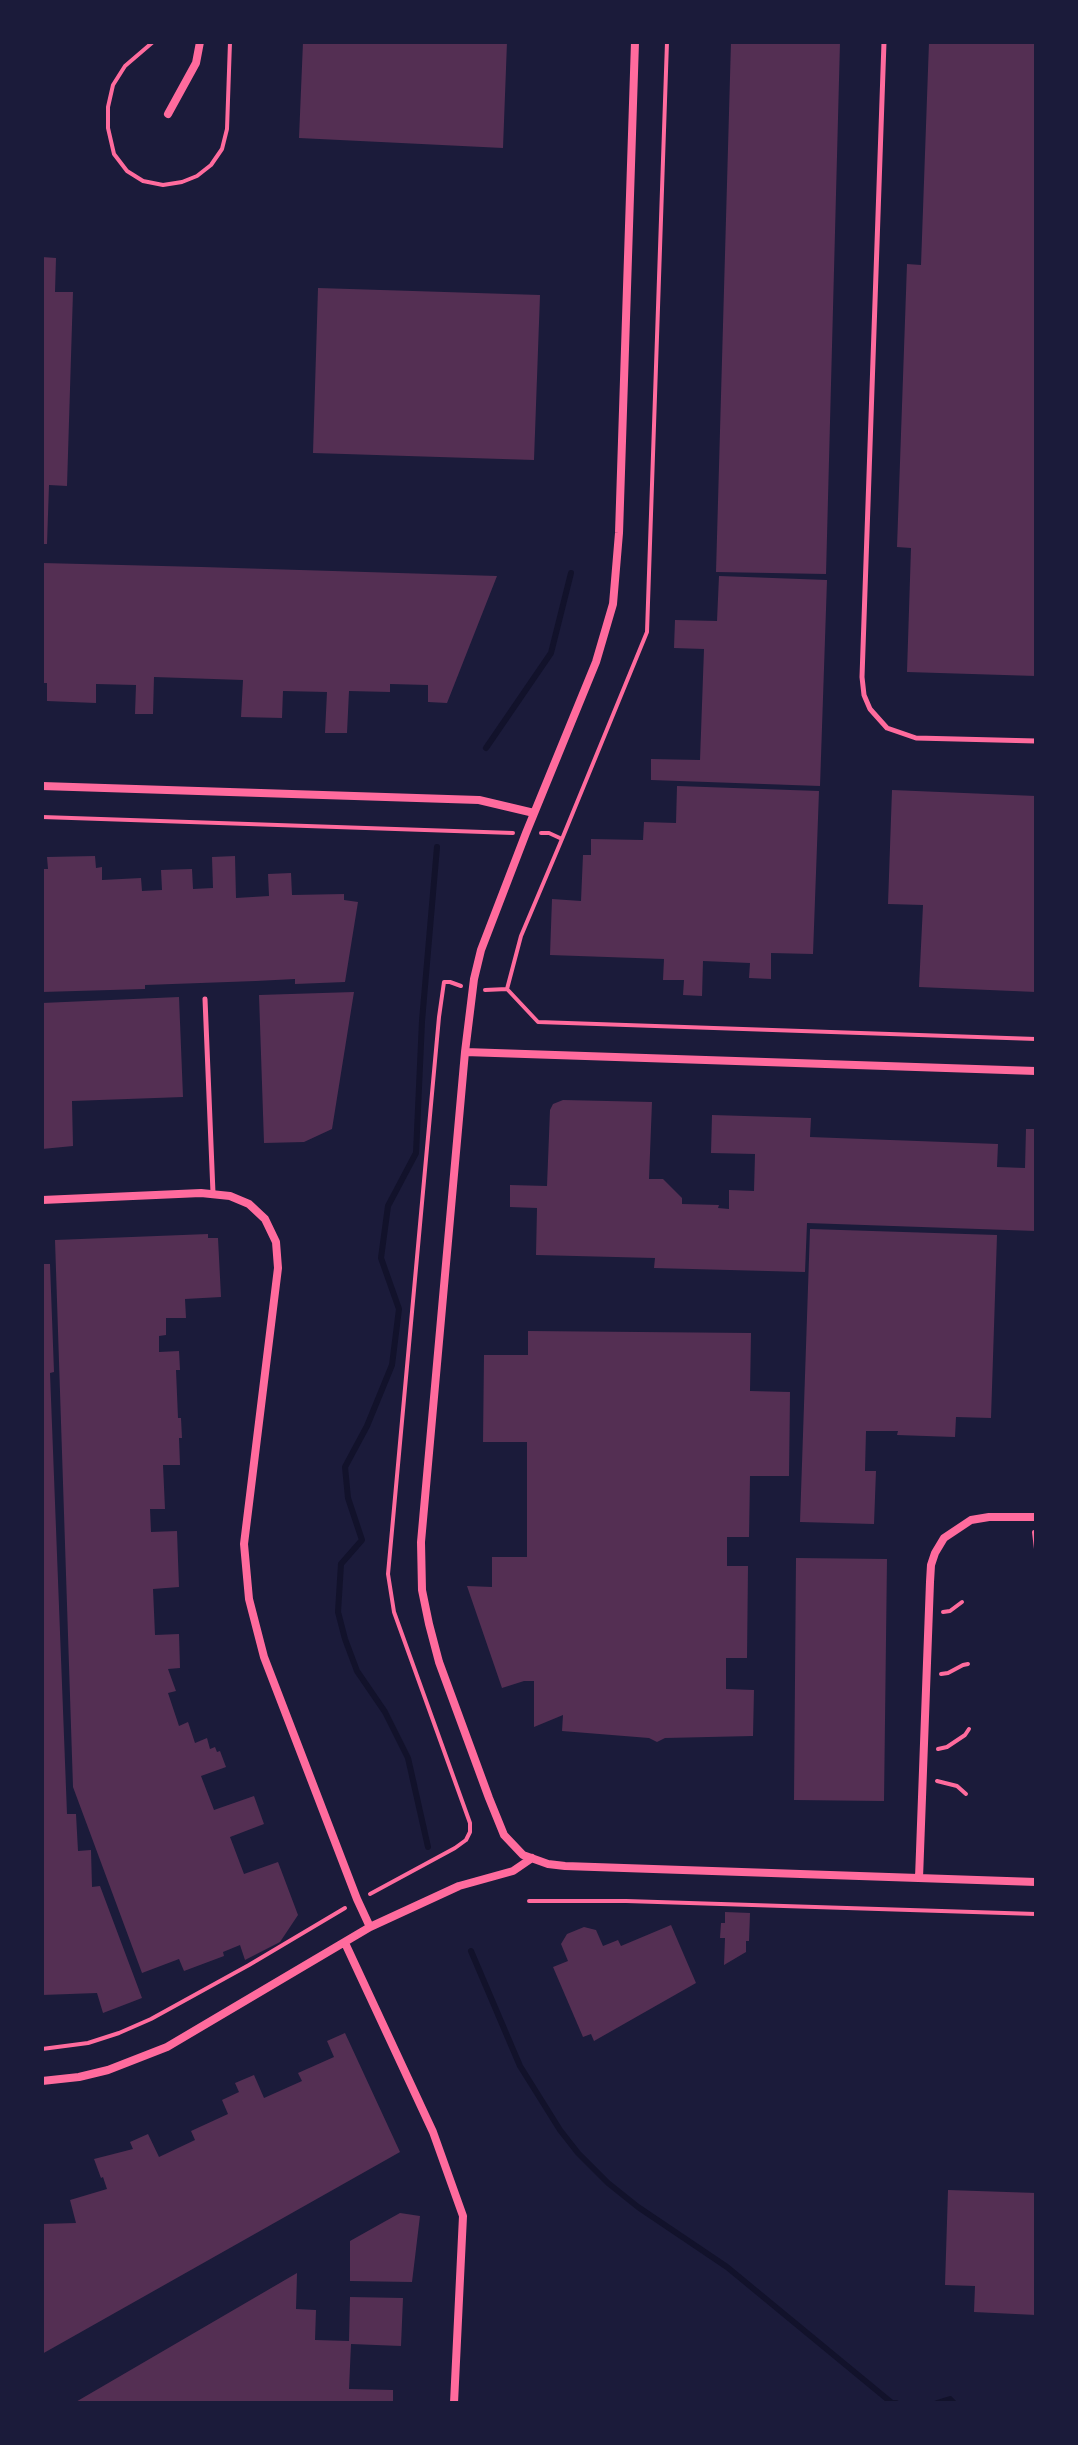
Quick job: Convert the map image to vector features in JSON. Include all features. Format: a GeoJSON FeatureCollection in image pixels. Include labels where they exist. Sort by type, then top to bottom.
{"type":"FeatureCollection","features":[{"type":"Feature","properties":{"kind":"street"},"geometry":{"type":"LineString","coordinates":[[168,114],[196,63],[200,42]]}},
{"type":"Feature","properties":{"kind":"street"},"geometry":{"type":"LineString","coordinates":[[635,42],[619,533],[613,604],[596,662],[481,950],[472,990],[422,1518],[422,1590],[439,1662],[492,1808],[504,1835],[523,1855],[565,1866],[1036,1882]]}},
{"type":"Feature","properties":{"kind":"street"},"geometry":{"type":"LineString","coordinates":[[42,786],[479,800],[534,813]]}},
{"type":"Feature","properties":{"kind":"street"},"geometry":{"type":"LineString","coordinates":[[465,1052],[1036,1071]]}},
{"type":"Feature","properties":{"kind":"street"},"geometry":{"type":"LineString","coordinates":[[42,1200],[230,1196],[249,1204],[265,1219],[276,1242],[278,1268],[245,1532],[246,1580],[261,1648],[370,1927]]}},
{"type":"Feature","properties":{"kind":"street"},"geometry":{"type":"LineString","coordinates":[[919,1878],[931,1565],[944,1538],[971,1520],[1036,1517]]}},
{"type":"Feature","properties":{"kind":"street"},"geometry":{"type":"LineString","coordinates":[[42,2081],[108,2070],[167,2047],[370,1927],[440,1894],[513,1871],[532,1858]]}},
{"type":"Feature","properties":{"kind":"street"},"geometry":{"type":"LineString","coordinates":[[345,1943],[433,2132],[463,2216],[454,2403]]}},
{"type":"Feature","properties":{"kind":"lane"},"geometry":{"type":"LineString","coordinates":[[884,42],[862,677],[864,695],[870,709],[887,728],[916,738],[1036,741]]}},
{"type":"Feature","properties":{"kind":"lane"},"geometry":{"type":"LineString","coordinates":[[205,999],[213,1194]]}},
{"type":"Feature","properties":{"kind":"path"},"geometry":{"type":"LineString","coordinates":[[507,989],[521,936],[647,632],[667,42]]}},
{"type":"Feature","properties":{"kind":"path"},"geometry":{"type":"LineString","coordinates":[[42,817],[549,833],[562,839]]}},
{"type":"Feature","properties":{"kind":"path"},"geometry":{"type":"LineString","coordinates":[[42,2049],[88,2043],[151,2019],[328,1919],[357,1899],[455,1848],[466,1840],[470,1832],[470,1823],[394,1612],[388,1574],[444,982],[472,990],[507,989],[538,1022],[1036,1039]]}},
{"type":"Feature","properties":{"kind":"path"},"geometry":{"type":"LineString","coordinates":[[929,1611],[950,1611],[962,1602]]}},
{"type":"Feature","properties":{"kind":"path"},"geometry":{"type":"LineString","coordinates":[[926,1674],[948,1673],[968,1664]]}},
{"type":"Feature","properties":{"kind":"path"},"geometry":{"type":"LineString","coordinates":[[923,1749],[947,1747],[969,1729]]}},
{"type":"Feature","properties":{"kind":"path"},"geometry":{"type":"LineString","coordinates":[[922,1780],[957,1786],[966,1794]]}},
{"type":"Feature","properties":{"kind":"path"},"geometry":{"type":"LineString","coordinates":[[529,1901],[571,1899],[1036,1914]]}},
{"type":"Feature","properties":{"kind":"building"},"geometry":{"type":"Polygon","coordinates":[[[303,42],[507,42],[503,148],[299,138],[303,42]]]}},
{"type":"Feature","properties":{"kind":"building"},"geometry":{"type":"Polygon","coordinates":[[[731,42],[840,42],[826,574],[716,572],[731,42]]]}},
{"type":"Feature","properties":{"kind":"building"},"geometry":{"type":"Polygon","coordinates":[[[929,42],[1036,42],[1036,676],[907,672],[911,548],[897,547],[907,264],[921,265],[929,42]]]}},
{"type":"Feature","properties":{"kind":"building"},"geometry":{"type":"Polygon","coordinates":[[[42,257],[56,258],[55,292],[73,292],[67,486],[49,485],[47,544],[42,544],[42,257]]]}},
{"type":"Feature","properties":{"kind":"building"},"geometry":{"type":"Polygon","coordinates":[[[318,288],[540,295],[534,460],[313,453],[318,288]]]}},
{"type":"Feature","properties":{"kind":"building"},"geometry":{"type":"Polygon","coordinates":[[[42,563],[497,576],[447,703],[428,702],[428,685],[390,684],[390,692],[349,691],[347,733],[325,733],[327,692],[283,691],[282,718],[241,717],[243,680],[154,677],[153,714],[135,714],[136,685],[96,684],[96,703],[47,701],[47,683],[42,683],[42,563]]]}},
{"type":"Feature","properties":{"kind":"building"},"geometry":{"type":"Polygon","coordinates":[[[719,576],[827,580],[820,786],[651,780],[651,759],[700,760],[704,649],[674,648],[675,620],[717,621],[719,576]]]}},
{"type":"Feature","properties":{"kind":"building"},"geometry":{"type":"Polygon","coordinates":[[[677,786],[819,791],[813,954],[771,953],[771,979],[749,978],[750,963],[703,961],[702,996],[683,995],[684,980],[663,980],[664,959],[550,955],[552,899],[581,901],[583,855],[591,855],[591,839],[643,840],[644,822],[676,823],[677,786]]]}},
{"type":"Feature","properties":{"kind":"building"},"geometry":{"type":"Polygon","coordinates":[[[892,790],[1036,796],[1036,992],[919,987],[923,905],[888,904],[892,790]]]}},
{"type":"Feature","properties":{"kind":"building"},"geometry":{"type":"Polygon","coordinates":[[[95,856],[96,868],[102,867],[102,880],[141,878],[142,891],[162,890],[161,870],[192,869],[193,889],[213,888],[212,857],[235,856],[236,898],[269,896],[268,874],[291,873],[292,895],[344,894],[344,900],[358,902],[345,982],[295,984],[295,979],[42,992],[42,869],[48,869],[47,857],[95,856]]]}},
{"type":"Feature","properties":{"kind":"building"},"geometry":{"type":"Polygon","coordinates":[[[354,992],[332,1129],[304,1142],[264,1143],[259,995],[354,992]]]}},
{"type":"Feature","properties":{"kind":"building"},"geometry":{"type":"Polygon","coordinates":[[[179,997],[183,1097],[72,1101],[73,1146],[42,1149],[42,1003],[179,997]]]}},
{"type":"Feature","properties":{"kind":"building"},"geometry":{"type":"Polygon","coordinates":[[[563,1100],[652,1102],[649,1179],[663,1179],[682,1198],[682,1204],[719,1205],[718,1208],[729,1209],[729,1190],[754,1191],[755,1154],[711,1153],[712,1115],[811,1118],[810,1137],[998,1144],[997,1167],[1025,1168],[1026,1129],[1036,1129],[1036,1231],[807,1223],[805,1272],[654,1268],[655,1258],[536,1255],[537,1208],[510,1207],[510,1185],[547,1186],[550,1110],[553,1104],[563,1100]]]}},
{"type":"Feature","properties":{"kind":"building"},"geometry":{"type":"Polygon","coordinates":[[[810,1229],[997,1235],[991,1418],[956,1417],[955,1437],[866,1431],[865,1471],[876,1471],[874,1524],[800,1522],[810,1229]]]}},
{"type":"Feature","properties":{"kind":"building"},"geometry":{"type":"Polygon","coordinates":[[[208,1234],[208,1238],[218,1238],[221,1297],[185,1299],[186,1318],[166,1318],[166,1335],[159,1336],[159,1352],[179,1351],[180,1370],[176,1370],[182,1438],[179,1438],[180,1465],[163,1465],[165,1509],[150,1509],[151,1532],[177,1531],[179,1587],[153,1589],[155,1635],[179,1634],[180,1668],[168,1669],[176,1691],[168,1693],[179,1726],[188,1722],[195,1743],[207,1738],[210,1749],[215,1747],[217,1752],[220,1751],[226,1767],[201,1776],[214,1810],[254,1796],[264,1824],[230,1837],[244,1874],[278,1862],[298,1915],[280,1942],[245,1960],[240,1945],[223,1952],[224,1956],[184,1971],[179,1959],[142,1973],[73,1787],[55,1240],[208,1234]]]}},
{"type":"Feature","properties":{"kind":"building"},"geometry":{"type":"Polygon","coordinates":[[[42,1264],[50,1264],[54,1372],[50,1373],[67,1814],[76,1814],[78,1851],[91,1850],[92,1887],[100,1886],[142,1998],[103,2013],[97,1993],[42,1995],[42,1264]]]}},
{"type":"Feature","properties":{"kind":"building"},"geometry":{"type":"Polygon","coordinates":[[[528,1331],[751,1333],[750,1391],[790,1392],[789,1476],[750,1476],[749,1537],[727,1537],[727,1566],[748,1566],[747,1658],[726,1658],[726,1689],[754,1690],[753,1736],[665,1738],[657,1742],[649,1738],[562,1731],[563,1715],[534,1727],[534,1681],[502,1688],[467,1586],[492,1587],[492,1557],[527,1557],[527,1442],[483,1442],[484,1355],[528,1355],[528,1331]]]}},
{"type":"Feature","properties":{"kind":"building"},"geometry":{"type":"Polygon","coordinates":[[[796,1558],[887,1559],[884,1801],[794,1800],[796,1558]]]}},
{"type":"Feature","properties":{"kind":"building"},"geometry":{"type":"Polygon","coordinates":[[[725,1912],[750,1913],[746,1952],[724,1965],[725,1938],[720,1938],[725,1912]]]}},
{"type":"Feature","properties":{"kind":"building"},"geometry":{"type":"Polygon","coordinates":[[[671,1925],[696,1983],[594,2041],[591,2034],[583,2037],[553,1967],[568,1961],[561,1944],[567,1934],[584,1927],[596,1930],[603,1946],[618,1940],[621,1946],[671,1925]]]}},
{"type":"Feature","properties":{"kind":"building"},"geometry":{"type":"Polygon","coordinates":[[[345,2033],[400,2152],[42,2354],[42,2224],[76,2223],[70,2200],[107,2189],[94,2159],[133,2149],[130,2142],[148,2134],[159,2157],[195,2140],[191,2131],[228,2114],[222,2100],[239,2092],[235,2083],[254,2075],[264,2098],[302,2081],[298,2073],[334,2057],[327,2041],[345,2033]]]}},
{"type":"Feature","properties":{"kind":"building"},"geometry":{"type":"Polygon","coordinates":[[[948,2190],[1036,2193],[1036,2315],[974,2312],[975,2286],[945,2285],[948,2190]]]}},
{"type":"Feature","properties":{"kind":"building"},"geometry":{"type":"Polygon","coordinates":[[[400,2213],[420,2216],[412,2282],[350,2281],[350,2241],[400,2213]]]}},
{"type":"Feature","properties":{"kind":"building"},"geometry":{"type":"Polygon","coordinates":[[[297,2273],[296,2309],[316,2310],[315,2340],[349,2341],[350,2297],[403,2298],[401,2346],[351,2344],[349,2389],[393,2390],[393,2403],[74,2403],[297,2273]]]}},
{"type":"Feature","properties":{"kind":"waterway"},"geometry":{"type":"LineString","coordinates":[[486,748],[551,653],[571,573]]}},
{"type":"Feature","properties":{"kind":"waterway"},"geometry":{"type":"LineString","coordinates":[[428,1847],[408,1758],[385,1712],[357,1671],[338,1612],[341,1564],[362,1540],[348,1498],[345,1467],[367,1426],[392,1365],[399,1309],[381,1258],[388,1206],[416,1153],[422,1021],[437,847]]}},
{"type":"Feature","properties":{"kind":"waterway"},"geometry":{"type":"LineString","coordinates":[[471,1951],[520,2066],[578,2153],[638,2207],[727,2267],[892,2403],[896,2403]]}},
{"type":"Feature","properties":{"kind":"waterway"},"geometry":{"type":"LineString","coordinates":[[937,2403],[950,2399],[954,2403]]}}]}
